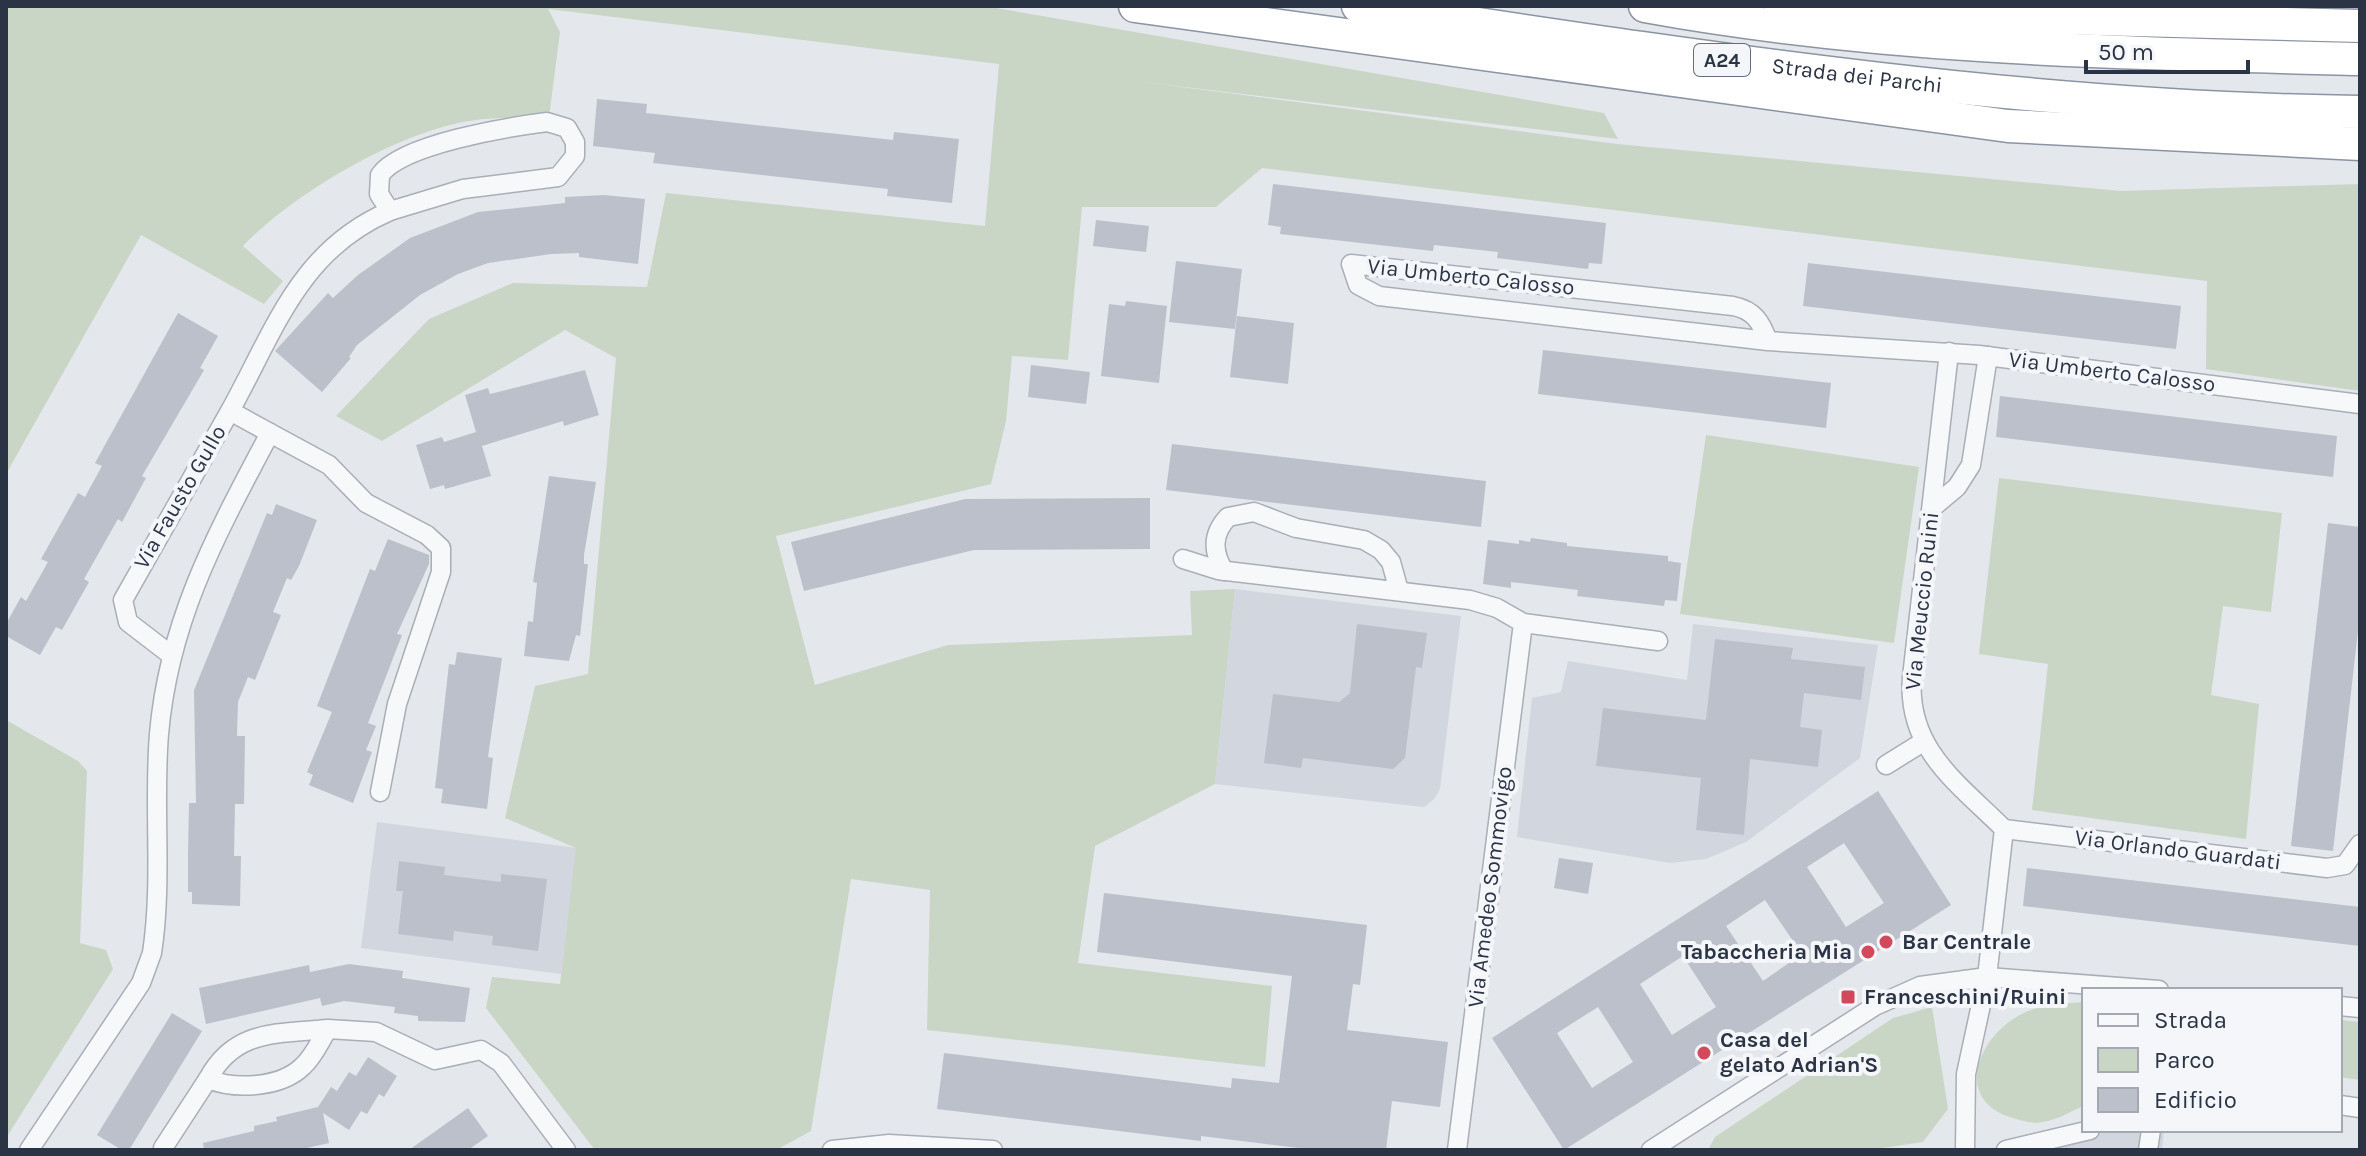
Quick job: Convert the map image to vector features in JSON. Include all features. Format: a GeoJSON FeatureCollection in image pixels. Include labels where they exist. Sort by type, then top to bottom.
{"type":"FeatureCollection","features":[{"type":"Feature","properties":{"kind":"highway"},"geometry":{"type":"LineString","coordinates":[[1135,6],[1997,125],[2360,144]]}},
{"type":"Feature","properties":{"kind":"highway","name":"Strada dei Parchi"},"geometry":{"type":"LineString","coordinates":[[1358,6],[1776,68],[2087,102],[2360,112]]}},
{"type":"Feature","properties":{"kind":"highway","name":"Strada dei Parchi"},"geometry":{"type":"LineString","coordinates":[[1645,6],[1815,32],[2085,52],[2360,59]]}},
{"type":"Feature","properties":{"kind":"highway"},"geometry":{"type":"LineString","coordinates":[[1780,6],[1946,15],[2360,26]]}},
{"type":"Feature","properties":{"kind":"street"},"geometry":{"type":"LineString","coordinates":[[230,411],[287,303],[309,269],[347,233],[390,211],[463,189],[558,177],[575,156],[573,136],[556,123],[521,125],[465,138],[395,160],[378,181],[381,200],[390,211]]}},
{"type":"Feature","properties":{"kind":"street","name":"Via Umberto Calosso"},"geometry":{"type":"LineString","coordinates":[[1768,341],[1759,320],[1740,307],[1351,264],[1358,285],[1375,295],[1768,341],[1988,356],[2360,404]]}},
{"type":"Feature","properties":{"kind":"street"},"geometry":{"type":"LineString","coordinates":[[1588,320],[1590,290]]}},
{"type":"Feature","properties":{"kind":"street","name":"Via Meuccio Ruini"},"geometry":{"type":"LineString","coordinates":[[1949,352],[1911,687],[1914,720],[1923,742],[2004,829]]}},
{"type":"Feature","properties":{"kind":"street"},"geometry":{"type":"LineString","coordinates":[[1932,508],[1957,487],[1971,465],[1988,356]]}},
{"type":"Feature","properties":{"kind":"street","name":"Via Fausto Gullo"},"geometry":{"type":"LineString","coordinates":[[171,655],[128,622],[123,600],[230,411],[329,465],[366,503],[427,535],[441,548],[441,572],[397,704],[380,792]]}},
{"type":"Feature","properties":{"kind":"street"},"geometry":{"type":"LineString","coordinates":[[29,1150],[141,983],[152,953],[159,737],[171,655],[203,563],[270,433]]}},
{"type":"Feature","properties":{"kind":"street"},"geometry":{"type":"LineString","coordinates":[[1224,571],[1215,548],[1218,530],[1228,517],[1249,512],[1296,528],[1356,538],[1373,544],[1391,562],[1399,591]]}},
{"type":"Feature","properties":{"kind":"street"},"geometry":{"type":"LineString","coordinates":[[1183,559],[1224,571],[1470,600],[1497,608],[1523,623],[1658,641]]}},
{"type":"Feature","properties":{"kind":"street","name":"Via Amedeo Sommovigo"},"geometry":{"type":"LineString","coordinates":[[1457,1150],[1523,623]]}},
{"type":"Feature","properties":{"kind":"street"},"geometry":{"type":"LineString","coordinates":[[1886,765],[1923,742]]}},
{"type":"Feature","properties":{"kind":"street"},"geometry":{"type":"LineString","coordinates":[[1965,1150],[1966,1074],[1987,977],[2004,829]]}},
{"type":"Feature","properties":{"kind":"street","name":"Via Orlando Guardati"},"geometry":{"type":"LineString","coordinates":[[2004,829],[2327,868],[2338,868],[2355,852]]}},
{"type":"Feature","properties":{"kind":"street"},"geometry":{"type":"LineString","coordinates":[[1651,1150],[1676,1143],[1886,1000],[1931,983],[1987,977],[2133,988]]}},
{"type":"Feature","properties":{"kind":"street"},"geometry":{"type":"LineString","coordinates":[[208,1079],[233,1086],[282,1079],[304,1065],[328,1029]]}},
{"type":"Feature","properties":{"kind":"street"},"geometry":{"type":"LineString","coordinates":[[163,1148],[226,1053],[243,1041],[328,1029],[376,1032],[429,1059],[442,1060],[481,1050],[501,1063],[566,1150]]}},
{"type":"Feature","properties":{"kind":"street"},"geometry":{"type":"LineString","coordinates":[[2006,1150],[2082,1132]]}},
{"type":"Feature","properties":{"kind":"street"},"geometry":{"type":"LineString","coordinates":[[832,1150],[889,1144],[993,1150]]}},
{"type":"Feature","properties":{"kind":"shaded area"},"geometry":{"type":"Polygon","coordinates":[[[1235,589],[1461,616],[1440,789],[1434,799],[1424,807],[1215,784],[1235,589]]]}},
{"type":"Feature","properties":{"kind":"shaded area"},"geometry":{"type":"Polygon","coordinates":[[[1693,624],[1878,645],[1860,758],[1746,842],[1706,859],[1670,863],[1517,837],[1532,698],[1561,692],[1568,661],[1687,680],[1693,624]]]}},
{"type":"Feature","properties":{"kind":"shaded area"},"geometry":{"type":"Polygon","coordinates":[[[377,822],[577,848],[561,974],[361,948],[377,822]]]}},
{"type":"Feature","properties":{"kind":"shaded area"},"geometry":{"type":"Polygon","coordinates":[[[2106,1132],[2164,1132],[2162,1150],[2029,1150],[2106,1132]]]}},
{"type":"Feature","properties":{"kind":"green space"},"geometry":{"type":"Polygon","coordinates":[[[6,6],[984,6],[1604,113],[1618,139],[1143,82],[1617,144],[2121,191],[2360,184],[2360,391],[2206,369],[2207,281],[1262,168],[1216,207],[1082,207],[1068,360],[1012,356],[1006,421],[991,484],[776,536],[815,685],[948,645],[1192,635],[1190,591],[1235,589],[1215,784],[1095,846],[1078,963],[1272,986],[1265,1067],[927,1030],[930,890],[851,879],[811,1131],[776,1150],[595,1150],[486,1008],[492,977],[560,984],[576,848],[505,818],[535,686],[588,674],[616,358],[565,330],[382,441],[336,416],[429,319],[513,283],[647,287],[666,193],[985,226],[999,64],[548,9],[560,32],[549,117],[485,119],[447,126],[383,150],[320,185],[243,246],[283,281],[264,304],[141,235],[6,474],[6,6]]]}},
{"type":"Feature","properties":{"kind":"green space"},"geometry":{"type":"Polygon","coordinates":[[[1706,435],[1919,467],[1894,643],[1680,614],[1706,435]]]}},
{"type":"Feature","properties":{"kind":"green space"},"geometry":{"type":"Polygon","coordinates":[[[1999,478],[2282,513],[2271,612],[2223,606],[2211,695],[2259,704],[2246,839],[2032,810],[2048,664],[1979,654],[1999,478]]]}},
{"type":"Feature","properties":{"kind":"green space"},"geometry":{"type":"Polygon","coordinates":[[[6,720],[78,761],[87,771],[80,943],[106,950],[113,969],[6,1138],[6,720]]]}},
{"type":"Feature","properties":{"kind":"green space"},"geometry":{"type":"Polygon","coordinates":[[[2082,1002],[2082,1107],[2039,1123],[2013,1118],[1995,1110],[1983,1098],[1978,1085],[1982,1054],[2003,1027],[2018,1016],[2050,1005],[2082,1002]]]}},
{"type":"Feature","properties":{"kind":"green space"},"geometry":{"type":"Polygon","coordinates":[[[1932,1007],[1948,1109],[1923,1142],[1868,1150],[1708,1150],[1715,1137],[1893,1018],[1932,1007]]]}},
{"type":"Feature","properties":{"kind":"green space"},"geometry":{"type":"Polygon","coordinates":[[[2342,1020],[2360,1022],[2360,1080],[2342,1077],[2342,1020]]]}},
{"type":"Feature","properties":{"kind":"building"},"geometry":{"type":"Polygon","coordinates":[[[597,99],[647,104],[646,113],[893,140],[894,132],[959,139],[952,203],[887,196],[888,189],[653,163],[655,153],[593,146],[597,99]]]}},
{"type":"Feature","properties":{"kind":"building"},"geometry":{"type":"Polygon","coordinates":[[[1273,184],[1606,223],[1602,264],[1589,263],[1588,269],[1497,258],[1498,252],[1434,245],[1433,251],[1280,234],[1281,227],[1268,225],[1273,184]]]}},
{"type":"Feature","properties":{"kind":"building"},"geometry":{"type":"Polygon","coordinates":[[[604,195],[645,199],[638,264],[579,257],[579,253],[551,254],[488,263],[458,274],[420,295],[357,345],[351,358],[322,392],[275,351],[328,293],[333,298],[358,275],[410,238],[478,212],[565,203],[565,197],[604,195]]]}},
{"type":"Feature","properties":{"kind":"building"},"geometry":{"type":"Polygon","coordinates":[[[1096,220],[1149,226],[1146,252],[1093,246],[1096,220]]]}},
{"type":"Feature","properties":{"kind":"building"},"geometry":{"type":"Polygon","coordinates":[[[1176,261],[1242,269],[1235,329],[1169,322],[1176,261]]]}},
{"type":"Feature","properties":{"kind":"building"},"geometry":{"type":"Polygon","coordinates":[[[1808,263],[2181,306],[2176,349],[1803,306],[1808,263]]]}},
{"type":"Feature","properties":{"kind":"building"},"geometry":{"type":"Polygon","coordinates":[[[1126,301],[1167,306],[1159,383],[1101,376],[1109,304],[1125,306],[1126,301]]]}},
{"type":"Feature","properties":{"kind":"building"},"geometry":{"type":"Polygon","coordinates":[[[178,313],[218,336],[200,368],[204,370],[142,476],[146,478],[122,522],[118,519],[84,579],[89,582],[62,630],[56,627],[40,655],[6,636],[6,624],[21,597],[26,601],[48,562],[41,559],[78,493],[85,497],[102,466],[95,463],[178,313]]]}},
{"type":"Feature","properties":{"kind":"building"},"geometry":{"type":"Polygon","coordinates":[[[1237,316],[1294,323],[1288,384],[1230,377],[1237,316]]]}},
{"type":"Feature","properties":{"kind":"building"},"geometry":{"type":"Polygon","coordinates":[[[1543,350],[1831,383],[1826,428],[1538,394],[1543,350]]]}},
{"type":"Feature","properties":{"kind":"building"},"geometry":{"type":"Polygon","coordinates":[[[1031,365],[1090,372],[1086,404],[1028,397],[1031,365]]]}},
{"type":"Feature","properties":{"kind":"building"},"geometry":{"type":"Polygon","coordinates":[[[585,370],[599,415],[564,426],[563,421],[482,446],[491,476],[445,489],[444,485],[430,489],[416,445],[442,437],[444,442],[476,432],[465,395],[488,388],[490,394],[585,370]]]}},
{"type":"Feature","properties":{"kind":"building"},"geometry":{"type":"Polygon","coordinates":[[[2000,396],[2337,436],[2333,477],[1996,437],[2000,396]]]}},
{"type":"Feature","properties":{"kind":"building"},"geometry":{"type":"Polygon","coordinates":[[[1172,444],[1486,481],[1481,527],[1166,490],[1172,444]]]}},
{"type":"Feature","properties":{"kind":"building"},"geometry":{"type":"Polygon","coordinates":[[[549,476],[596,482],[584,555],[584,564],[588,564],[580,636],[576,635],[569,661],[524,656],[528,621],[533,622],[537,583],[533,582],[549,476]]]}},
{"type":"Feature","properties":{"kind":"building"},"geometry":{"type":"Polygon","coordinates":[[[1150,498],[1150,549],[974,550],[804,591],[791,542],[965,499],[1150,498]]]}},
{"type":"Feature","properties":{"kind":"building"},"geometry":{"type":"Polygon","coordinates":[[[276,504],[317,520],[299,566],[291,580],[287,578],[273,612],[281,615],[255,680],[248,677],[238,702],[237,736],[245,736],[244,804],[235,804],[234,856],[241,856],[240,906],[192,904],[192,892],[188,892],[188,855],[189,803],[196,803],[194,690],[267,513],[272,515],[276,504]]]}},
{"type":"Feature","properties":{"kind":"building"},"geometry":{"type":"Polygon","coordinates":[[[2328,523],[2360,527],[2360,613],[2333,851],[2291,846],[2328,523]]]}},
{"type":"Feature","properties":{"kind":"building"},"geometry":{"type":"Polygon","coordinates":[[[1531,538],[1567,543],[1567,546],[1668,556],[1668,561],[1681,563],[1677,601],[1665,600],[1664,606],[1577,596],[1578,590],[1511,582],[1511,588],[1483,584],[1488,540],[1519,544],[1519,540],[1530,542],[1531,538]]]}},
{"type":"Feature","properties":{"kind":"building"},"geometry":{"type":"Polygon","coordinates":[[[388,539],[429,555],[429,564],[397,634],[402,635],[368,723],[376,726],[366,750],[372,752],[353,803],[309,785],[313,775],[307,772],[332,712],[317,706],[370,569],[375,571],[388,539]]]}},
{"type":"Feature","properties":{"kind":"building"},"geometry":{"type":"Polygon","coordinates":[[[1357,624],[1427,633],[1422,668],[1416,667],[1405,758],[1393,769],[1303,758],[1301,768],[1264,763],[1273,694],[1339,702],[1350,693],[1357,624]]]}},
{"type":"Feature","properties":{"kind":"building"},"geometry":{"type":"Polygon","coordinates":[[[1715,639],[1793,648],[1791,659],[1865,667],[1861,700],[1804,693],[1800,727],[1822,730],[1818,767],[1750,759],[1744,835],[1696,830],[1701,778],[1596,766],[1603,708],[1706,720],[1715,639]]]}},
{"type":"Feature","properties":{"kind":"building"},"geometry":{"type":"Polygon","coordinates":[[[457,652],[502,658],[488,757],[493,758],[487,809],[441,803],[443,789],[435,788],[449,664],[455,665],[457,652]]]}},
{"type":"Feature","properties":{"kind":"building"},"geometry":{"type":"Polygon","coordinates":[[[1878,791],[1951,905],[1564,1150],[1492,1038],[1878,791]],[[1844,843],[1807,867],[1846,927],[1884,903],[1844,843]],[[1765,900],[1726,926],[1763,981],[1802,954],[1765,900]],[[1683,956],[1640,984],[1672,1035],[1716,1007],[1683,956]],[[1598,1007],[1557,1033],[1592,1088],[1633,1062],[1598,1007]]]}},
{"type":"Feature","properties":{"kind":"building"},"geometry":{"type":"Polygon","coordinates":[[[1559,858],[1593,863],[1588,894],[1554,888],[1559,858]]]}},
{"type":"Feature","properties":{"kind":"building"},"geometry":{"type":"Polygon","coordinates":[[[399,861],[445,867],[444,875],[501,882],[501,874],[547,879],[538,951],[492,945],[493,936],[454,931],[453,941],[398,934],[403,891],[396,891],[399,861]]]}},
{"type":"Feature","properties":{"kind":"building"},"geometry":{"type":"Polygon","coordinates":[[[2027,868],[2360,907],[2360,946],[2023,906],[2027,868]]]}},
{"type":"Feature","properties":{"kind":"building"},"geometry":{"type":"Polygon","coordinates":[[[1104,893],[1367,925],[1360,985],[1353,984],[1347,1030],[1448,1042],[1440,1107],[1392,1101],[1386,1150],[1315,1150],[1201,1136],[1201,1141],[937,1109],[944,1053],[1231,1088],[1232,1078],[1279,1083],[1292,976],[1097,952],[1104,893]]]}},
{"type":"Feature","properties":{"kind":"building"},"geometry":{"type":"Polygon","coordinates":[[[349,964],[403,971],[402,978],[470,988],[465,1022],[418,1021],[418,1016],[394,1013],[395,1007],[344,1001],[322,1006],[320,998],[206,1024],[199,988],[309,965],[310,972],[349,964]]]}},
{"type":"Feature","properties":{"kind":"building"},"geometry":{"type":"Polygon","coordinates":[[[172,1013],[202,1031],[129,1150],[122,1150],[97,1135],[172,1013]]]}},
{"type":"Feature","properties":{"kind":"building"},"geometry":{"type":"Polygon","coordinates":[[[368,1057],[397,1076],[384,1097],[379,1094],[367,1114],[361,1111],[349,1130],[323,1113],[329,1143],[298,1150],[204,1150],[203,1143],[254,1131],[254,1126],[277,1121],[276,1117],[318,1107],[331,1087],[337,1091],[349,1072],[356,1076],[368,1057]]]}},
{"type":"Feature","properties":{"kind":"building"},"geometry":{"type":"Polygon","coordinates":[[[468,1108],[488,1136],[468,1150],[409,1150],[468,1108]]]}},
{"type":"Feature","properties":{"kind":"place","name":"Bar Centrale"},"geometry":{"type":"Point","coordinates":[1886,942]}},
{"type":"Feature","properties":{"kind":"place","name":"Tabaccheria Mia"},"geometry":{"type":"Point","coordinates":[1868,952]}},
{"type":"Feature","properties":{"kind":"place","name":"Franceschini/Ruini"},"geometry":{"type":"Point","coordinates":[1848,997]}},
{"type":"Feature","properties":{"kind":"place","name":"Casa del gelato Adrian'S"},"geometry":{"type":"Point","coordinates":[1704,1053]}}]}
